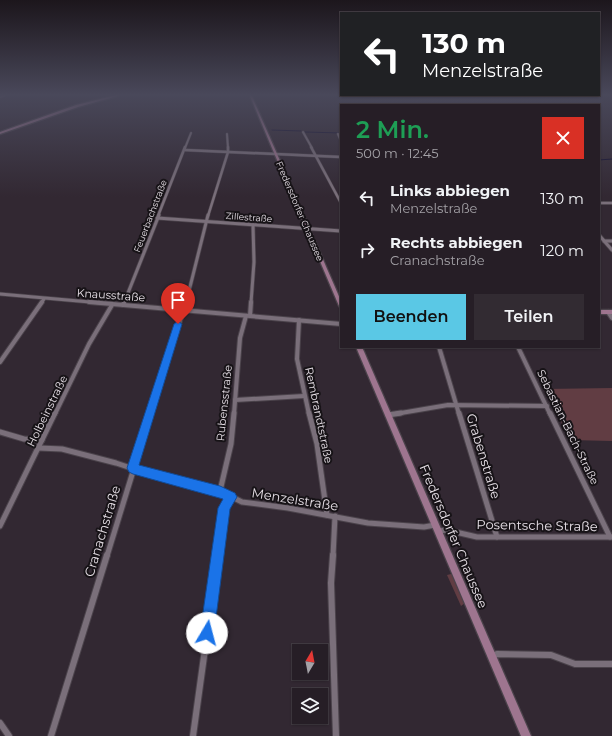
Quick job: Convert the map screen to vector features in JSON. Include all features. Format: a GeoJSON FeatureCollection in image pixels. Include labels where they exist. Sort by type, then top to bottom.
{"type":"FeatureCollection","features":[{"type":"Feature","properties":{"kind":"main road"},"geometry":{"type":"LineString","coordinates":[[0,133],[13,128]]}},
{"type":"Feature","properties":{"kind":"main road","name":"Fredersdorfer Chaussee"},"geometry":{"type":"LineString","coordinates":[[265,128],[340,304]]}},
{"type":"Feature","properties":{"kind":"main road","name":"Fredersdorfer Chaussee"},"geometry":{"type":"LineString","coordinates":[[359,348],[526,736]]}},
{"type":"Feature","properties":{"kind":"street"},"geometry":{"type":"LineString","coordinates":[[303,132],[340,201]]}},
{"type":"Feature","properties":{"kind":"street","name":"Feuerbachstraße"},"geometry":{"type":"LineString","coordinates":[[123,304],[191,133]]}},
{"type":"Feature","properties":{"kind":"street"},"geometry":{"type":"LineString","coordinates":[[227,134],[228,152]]}},
{"type":"Feature","properties":{"kind":"street"},"geometry":{"type":"LineString","coordinates":[[338,134],[340,139]]}},
{"type":"Feature","properties":{"kind":"street"},"geometry":{"type":"LineString","coordinates":[[185,150],[340,157]]}},
{"type":"Feature","properties":{"kind":"street","name":"Cranachstraße"},"geometry":{"type":"LineString","coordinates":[[51,736],[133,468],[178,324],[184,310],[206,221],[228,152]]}},
{"type":"Feature","properties":{"kind":"street"},"geometry":{"type":"LineString","coordinates":[[600,202],[612,203]]}},
{"type":"Feature","properties":{"kind":"street","name":"Zillestraße"},"geometry":{"type":"LineString","coordinates":[[157,218],[340,231]]}},
{"type":"Feature","properties":{"kind":"street","name":"Rubensstraße"},"geometry":{"type":"LineString","coordinates":[[220,491],[231,444],[240,342],[248,316],[254,262],[253,225]]}},
{"type":"Feature","properties":{"kind":"street"},"geometry":{"type":"LineString","coordinates":[[600,237],[612,250]]}},
{"type":"Feature","properties":{"kind":"street"},"geometry":{"type":"LineString","coordinates":[[604,242],[612,241]]}},
{"type":"Feature","properties":{"kind":"street","name":"Knausstraße"},"geometry":{"type":"LineString","coordinates":[[0,294],[340,324]]}},
{"type":"Feature","properties":{"kind":"street"},"geometry":{"type":"LineString","coordinates":[[0,362],[44,299]]}},
{"type":"Feature","properties":{"kind":"street","name":"Holbeinstraße"},"geometry":{"type":"LineString","coordinates":[[0,526],[96,330],[112,305]]}},
{"type":"Feature","properties":{"kind":"street"},"geometry":{"type":"LineString","coordinates":[[610,312],[612,318]]}},
{"type":"Feature","properties":{"kind":"street","name":"Rembrandtstraße"},"geometry":{"type":"LineString","coordinates":[[299,320],[297,359],[304,396],[317,444],[326,515]]}},
{"type":"Feature","properties":{"kind":"street","name":"Grabenstraße"},"geometry":{"type":"LineString","coordinates":[[440,348],[497,537]]}},
{"type":"Feature","properties":{"kind":"street","name":"Sebastian-Bach-Straße"},"geometry":{"type":"LineString","coordinates":[[518,348],[611,537]]}},
{"type":"Feature","properties":{"kind":"street"},"geometry":{"type":"LineString","coordinates":[[235,400],[304,396]]}},
{"type":"Feature","properties":{"kind":"street","name":"Grabenstraße"},"geometry":{"type":"LineString","coordinates":[[388,415],[448,406],[547,406]]}},
{"type":"Feature","properties":{"kind":"street"},"geometry":{"type":"LineString","coordinates":[[0,432],[24,439],[42,440]]}},
{"type":"Feature","properties":{"kind":"street","name":"Menzelstraße"},"geometry":{"type":"LineString","coordinates":[[39,448],[62,449],[116,463],[220,491],[242,502],[288,508],[368,523],[436,528]]}},
{"type":"Feature","properties":{"kind":"street"},"geometry":{"type":"LineString","coordinates":[[193,736],[224,508],[231,497]]}},
{"type":"Feature","properties":{"kind":"street"},"geometry":{"type":"LineString","coordinates":[[335,516],[330,583],[336,736]]}},
{"type":"Feature","properties":{"kind":"street","name":"Posentsche Straße"},"geometry":{"type":"LineString","coordinates":[[436,528],[477,537],[611,537]]}},
{"type":"Feature","properties":{"kind":"street"},"geometry":{"type":"LineString","coordinates":[[492,656],[497,654],[551,655],[575,664],[612,664]]}},
{"type":"Feature","properties":{"kind":"street"},"geometry":{"type":"LineString","coordinates":[[0,723],[9,736]]}},
{"type":"Feature","properties":{"kind":"shaded area"},"geometry":{"type":"Polygon","coordinates":[[[612,388],[612,441],[570,440],[545,389],[612,388]]]}},
{"type":"Feature","properties":{"kind":"shaded area"},"geometry":{"type":"Polygon","coordinates":[[[447,575],[454,575],[465,603],[461,606],[447,575]]]}},
{"type":"Feature","properties":{"kind":"waterway"},"geometry":{"type":"LineString","coordinates":[[272,130],[301,131]]}},
{"type":"Feature","properties":{"kind":"waterway"},"geometry":{"type":"LineString","coordinates":[[305,132],[340,133]]}},
{"type":"Feature","properties":{"kind":"waterway"},"geometry":{"type":"LineString","coordinates":[[600,160],[612,159]]}},
{"type":"Feature","properties":{"kind":"route"},"geometry":{"type":"LineString","coordinates":[[178,324],[133,468],[143,472],[220,491],[231,497],[224,508],[207,633]]}}]}
